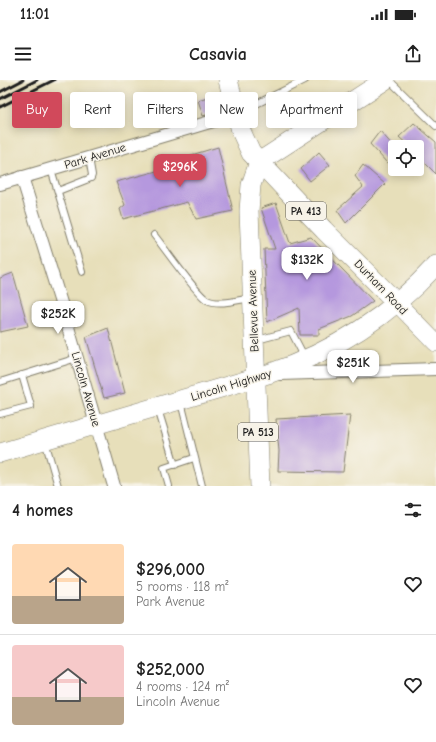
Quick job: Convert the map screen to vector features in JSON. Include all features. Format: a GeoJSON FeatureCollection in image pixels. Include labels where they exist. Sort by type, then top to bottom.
{"type":"FeatureCollection","features":[{"type":"Feature","properties":{"kind":"main road","name":"PA 413"},"geometry":{"type":"LineString","coordinates":[[228,80],[231,92]]}},
{"type":"Feature","properties":{"kind":"main road"},"geometry":{"type":"LineString","coordinates":[[259,162],[385,80]]}},
{"type":"Feature","properties":{"kind":"main road","name":"PA 413"},"geometry":{"type":"LineString","coordinates":[[241,128],[245,142],[259,162]]}},
{"type":"Feature","properties":{"kind":"main road","name":"Bellevue Avenue"},"geometry":{"type":"LineString","coordinates":[[259,162],[251,185],[249,198],[254,341],[262,376],[260,486]]}},
{"type":"Feature","properties":{"kind":"main road","name":"Durham Road"},"geometry":{"type":"LineString","coordinates":[[259,162],[436,343]]}},
{"type":"Feature","properties":{"kind":"main road","name":"Lincoln Highway"},"geometry":{"type":"LineString","coordinates":[[0,451],[45,440],[262,376],[306,360],[339,344],[397,303],[436,265]]}},
{"type":"Feature","properties":{"kind":"street","name":"Park Avenue"},"geometry":{"type":"LineString","coordinates":[[0,184],[205,124]]}},
{"type":"Feature","properties":{"kind":"street","name":"Lincoln Avenue"},"geometry":{"type":"LineString","coordinates":[[22,177],[114,486]]}},
{"type":"Feature","properties":{"kind":"street"},"geometry":{"type":"LineString","coordinates":[[262,376],[436,369]]}},
{"type":"Feature","properties":{"kind":"lane"},"geometry":{"type":"LineString","coordinates":[[258,104],[305,80]]}},
{"type":"Feature","properties":{"kind":"lane"},"geometry":{"type":"LineString","coordinates":[[389,80],[436,126]]}},
{"type":"Feature","properties":{"kind":"lane"},"geometry":{"type":"LineString","coordinates":[[58,191],[91,178],[92,175],[89,158]]}},
{"type":"Feature","properties":{"kind":"lane"},"geometry":{"type":"LineString","coordinates":[[52,169],[82,272]]}},
{"type":"Feature","properties":{"kind":"lane"},"geometry":{"type":"LineString","coordinates":[[154,235],[194,286],[208,300],[216,302],[252,298]]}},
{"type":"Feature","properties":{"kind":"lane"},"geometry":{"type":"LineString","coordinates":[[254,341],[291,331],[306,360]]}},
{"type":"Feature","properties":{"kind":"lane"},"geometry":{"type":"LineString","coordinates":[[0,382],[77,358]]}},
{"type":"Feature","properties":{"kind":"lane"},"geometry":{"type":"LineString","coordinates":[[0,414],[31,406],[22,375]]}},
{"type":"Feature","properties":{"kind":"lane"},"geometry":{"type":"LineString","coordinates":[[180,400],[202,486]]}},
{"type":"Feature","properties":{"kind":"lane"},"geometry":{"type":"LineString","coordinates":[[157,407],[174,465]]}},
{"type":"Feature","properties":{"kind":"lane"},"geometry":{"type":"LineString","coordinates":[[45,440],[58,486]]}},
{"type":"Feature","properties":{"kind":"lane"},"geometry":{"type":"LineString","coordinates":[[169,486],[164,468],[194,458]]}},
{"type":"Feature","properties":{"kind":"building"},"geometry":{"type":"Polygon","coordinates":[[[205,98],[205,115],[203,116],[198,100],[205,98]]]}},
{"type":"Feature","properties":{"kind":"building"},"geometry":{"type":"Polygon","coordinates":[[[414,123],[436,142],[436,174],[424,162],[424,140],[402,140],[399,137],[414,123]]]}},
{"type":"Feature","properties":{"kind":"building"},"geometry":{"type":"Polygon","coordinates":[[[380,131],[388,140],[388,164],[370,144],[380,131]]]}},
{"type":"Feature","properties":{"kind":"building"},"geometry":{"type":"Polygon","coordinates":[[[218,147],[233,211],[196,219],[187,202],[123,219],[120,209],[125,205],[116,182],[179,165],[178,159],[218,147]]]}},
{"type":"Feature","properties":{"kind":"building"},"geometry":{"type":"Polygon","coordinates":[[[319,152],[330,165],[310,181],[301,169],[319,152]]]}},
{"type":"Feature","properties":{"kind":"building"},"geometry":{"type":"Polygon","coordinates":[[[363,165],[385,184],[346,223],[337,210],[363,187],[355,176],[363,165]]]}},
{"type":"Feature","properties":{"kind":"building"},"geometry":{"type":"Polygon","coordinates":[[[276,203],[290,243],[311,237],[373,301],[352,316],[319,329],[319,335],[300,335],[299,308],[267,322],[264,249],[275,249],[261,208],[276,203]]]}},
{"type":"Feature","properties":{"kind":"building"},"geometry":{"type":"Polygon","coordinates":[[[13,273],[28,326],[0,332],[0,278],[13,273]]]}},
{"type":"Feature","properties":{"kind":"building"},"geometry":{"type":"Polygon","coordinates":[[[108,328],[125,393],[104,398],[86,337],[108,328]]]}},
{"type":"Feature","properties":{"kind":"building"},"geometry":{"type":"Polygon","coordinates":[[[350,415],[343,472],[278,471],[279,451],[276,419],[350,415]]]}},
{"type":"Feature","properties":{"kind":"railway"},"geometry":{"type":"LineString","coordinates":[[0,92],[23,80]]}},
{"type":"Feature","properties":{"kind":"railway"},"geometry":{"type":"LineString","coordinates":[[0,99],[37,80]]}},
{"type":"Feature","properties":{"kind":"railway"},"geometry":{"type":"LineString","coordinates":[[0,107],[54,80]]}}]}
